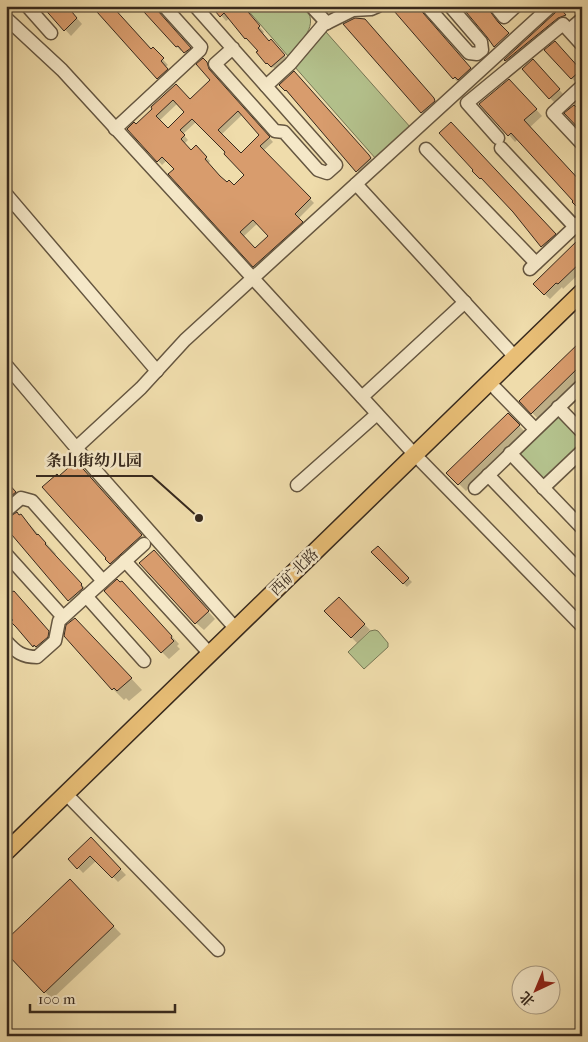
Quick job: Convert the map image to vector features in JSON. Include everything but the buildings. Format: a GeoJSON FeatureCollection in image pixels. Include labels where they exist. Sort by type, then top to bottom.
{"type":"FeatureCollection","features":[{"type":"Feature","properties":{"kind":"main road","name":"西矿北路"},"geometry":{"type":"LineString","coordinates":[[6,864],[418,458],[515,357],[582,292]]}},
{"type":"Feature","properties":{"kind":"main road","name":"西矿北路"},"geometry":{"type":"LineString","coordinates":[[6,852],[236,629],[418,458],[496,388],[582,305]]}},
{"type":"Feature","properties":{"kind":"street"},"geometry":{"type":"LineString","coordinates":[[27,6],[51,33]]}},
{"type":"Feature","properties":{"kind":"street"},"geometry":{"type":"LineString","coordinates":[[115,128],[200,50],[201,47],[164,6]]}},
{"type":"Feature","properties":{"kind":"street"},"geometry":{"type":"LineString","coordinates":[[195,6],[233,48],[266,86],[297,120],[336,165],[327,173],[320,172],[284,132],[275,131],[215,64],[233,48]]}},
{"type":"Feature","properties":{"kind":"street"},"geometry":{"type":"LineString","coordinates":[[311,6],[327,23]]}},
{"type":"Feature","properties":{"kind":"street"},"geometry":{"type":"LineString","coordinates":[[266,86],[290,64],[317,30],[353,10],[371,9],[378,6]]}},
{"type":"Feature","properties":{"kind":"street"},"geometry":{"type":"LineString","coordinates":[[427,6],[468,53],[477,54],[482,50],[481,42],[450,6]]}},
{"type":"Feature","properties":{"kind":"street"},"geometry":{"type":"LineString","coordinates":[[495,6],[504,17],[516,6]]}},
{"type":"Feature","properties":{"kind":"street"},"geometry":{"type":"LineString","coordinates":[[76,448],[141,388],[185,340],[551,6]]}},
{"type":"Feature","properties":{"kind":"street"},"geometry":{"type":"LineString","coordinates":[[6,18],[62,70],[418,458],[582,626]]}},
{"type":"Feature","properties":{"kind":"street"},"geometry":{"type":"LineString","coordinates":[[569,30],[582,19]]}},
{"type":"Feature","properties":{"kind":"street"},"geometry":{"type":"LineString","coordinates":[[426,149],[533,266],[578,224],[500,143],[468,103],[563,24],[582,45]]}},
{"type":"Feature","properties":{"kind":"street"},"geometry":{"type":"LineString","coordinates":[[582,86],[553,113],[582,144]]}},
{"type":"Feature","properties":{"kind":"street"},"geometry":{"type":"LineString","coordinates":[[284,132],[297,120]]}},
{"type":"Feature","properties":{"kind":"street"},"geometry":{"type":"LineString","coordinates":[[356,184],[515,357]]}},
{"type":"Feature","properties":{"kind":"street"},"geometry":{"type":"LineString","coordinates":[[6,194],[157,371]]}},
{"type":"Feature","properties":{"kind":"street"},"geometry":{"type":"LineString","coordinates":[[362,397],[465,302]]}},
{"type":"Feature","properties":{"kind":"street"},"geometry":{"type":"LineString","coordinates":[[6,365],[76,448],[236,629]]}},
{"type":"Feature","properties":{"kind":"street"},"geometry":{"type":"LineString","coordinates":[[475,488],[582,384]]}},
{"type":"Feature","properties":{"kind":"street"},"geometry":{"type":"LineString","coordinates":[[496,388],[535,429]]}},
{"type":"Feature","properties":{"kind":"street"},"geometry":{"type":"LineString","coordinates":[[558,407],[582,432]]}},
{"type":"Feature","properties":{"kind":"street"},"geometry":{"type":"LineString","coordinates":[[297,485],[377,414]]}},
{"type":"Feature","properties":{"kind":"street"},"geometry":{"type":"LineString","coordinates":[[543,488],[582,451]]}},
{"type":"Feature","properties":{"kind":"street"},"geometry":{"type":"LineString","coordinates":[[510,453],[582,528]]}},
{"type":"Feature","properties":{"kind":"street"},"geometry":{"type":"LineString","coordinates":[[488,475],[582,573]]}},
{"type":"Feature","properties":{"kind":"street"},"geometry":{"type":"LineString","coordinates":[[6,511],[21,498],[32,501],[103,581]]}},
{"type":"Feature","properties":{"kind":"street"},"geometry":{"type":"LineString","coordinates":[[6,641],[17,653],[28,657],[37,657],[55,641],[57,627],[63,617],[144,544]]}},
{"type":"Feature","properties":{"kind":"street"},"geometry":{"type":"LineString","coordinates":[[6,554],[63,617]]}},
{"type":"Feature","properties":{"kind":"street"},"geometry":{"type":"LineString","coordinates":[[125,561],[210,654]]}},
{"type":"Feature","properties":{"kind":"street"},"geometry":{"type":"LineString","coordinates":[[86,596],[144,661]]}},
{"type":"Feature","properties":{"kind":"street"},"geometry":{"type":"LineString","coordinates":[[72,800],[218,950]]}},
{"type":"Feature","properties":{"kind":"green space"},"geometry":{"type":"Polygon","coordinates":[[[304,6],[309,13],[310,26],[288,56],[245,7],[304,6]]]}},
{"type":"Feature","properties":{"kind":"green space"},"geometry":{"type":"Polygon","coordinates":[[[323,31],[326,32],[411,128],[376,159],[294,66],[323,31]]]}},
{"type":"Feature","properties":{"kind":"green space"},"geometry":{"type":"Polygon","coordinates":[[[558,415],[582,439],[582,445],[544,481],[518,455],[558,415]]]}},
{"type":"Feature","properties":{"kind":"green space"},"geometry":{"type":"Polygon","coordinates":[[[375,630],[388,643],[388,647],[364,669],[348,652],[370,631],[375,630]]]}},
{"type":"Feature","properties":{"kind":"place","name":"条山街幼儿园"},"geometry":{"type":"Point","coordinates":[199,518]}}]}
